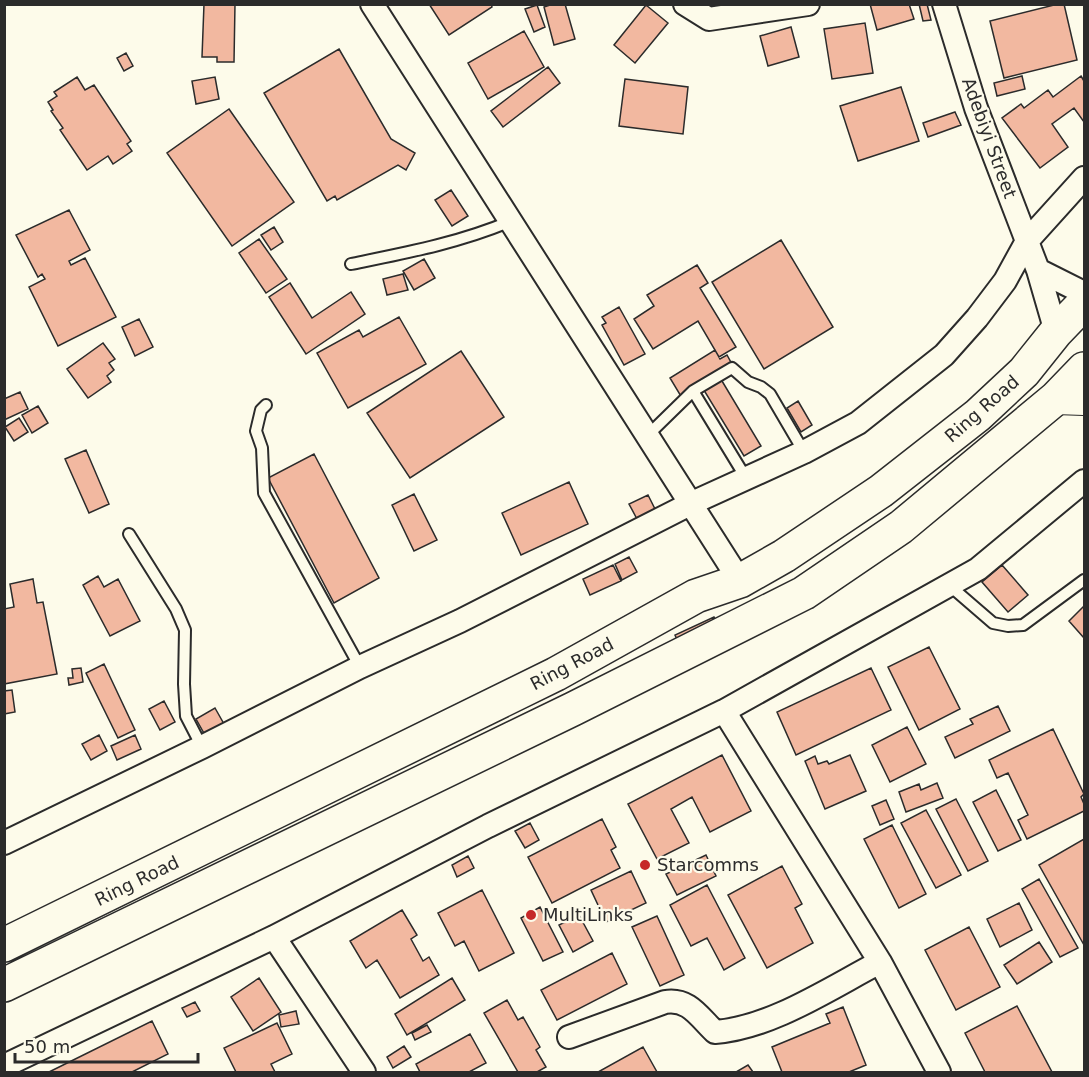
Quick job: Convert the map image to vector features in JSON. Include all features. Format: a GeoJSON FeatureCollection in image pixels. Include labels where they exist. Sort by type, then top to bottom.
{"type":"FeatureCollection","features":[{"type":"Feature","properties":{"kind":"main road","name":"Ring Road"},"geometry":{"type":"LineString","coordinates":[[4,945],[556,674],[696,596],[740,581],[784,556],[881,491],[978,415],[1024,372],[1056,332],[1084,303]]}},
{"type":"Feature","properties":{"kind":"main road","name":"Ring Road"},"geometry":{"type":"LineString","coordinates":[[4,985],[573,709],[804,593],[901,527],[1070,399],[1084,369]]}},
{"type":"Feature","properties":{"kind":"street"},"geometry":{"type":"LineString","coordinates":[[372,4],[740,581]]}},
{"type":"Feature","properties":{"kind":"street"},"geometry":{"type":"LineString","coordinates":[[685,4],[709,19],[808,4]]}},
{"type":"Feature","properties":{"kind":"street","name":"Adebiyi Street"},"geometry":{"type":"LineString","coordinates":[[944,4],[976,108],[1038,270],[1056,332]]}},
{"type":"Feature","properties":{"kind":"street"},"geometry":{"type":"LineString","coordinates":[[4,843],[360,667],[460,621],[692,503],[804,452],[858,423],[944,355],[977,318],[1005,281],[1027,241],[1084,178]]}},
{"type":"Feature","properties":{"kind":"street"},"geometry":{"type":"LineString","coordinates":[[1038,270],[1084,293]]}},
{"type":"Feature","properties":{"kind":"street"},"geometry":{"type":"LineString","coordinates":[[4,1065],[273,937],[488,826],[724,711],[978,569],[1084,481]]}},
{"type":"Feature","properties":{"kind":"street"},"geometry":{"type":"LineString","coordinates":[[724,711],[880,963],[939,1072]]}},
{"type":"Feature","properties":{"kind":"street"},"geometry":{"type":"LineString","coordinates":[[273,937],[364,1072]]}},
{"type":"Feature","properties":{"kind":"street"},"geometry":{"type":"LineString","coordinates":[[569,1037],[676,1000],[685,1003],[715,1032],[735,1031],[772,1018],[880,963]]}},
{"type":"Feature","properties":{"kind":"lane"},"geometry":{"type":"LineString","coordinates":[[351,264],[430,248],[479,234],[511,221]]}},
{"type":"Feature","properties":{"kind":"lane"},"geometry":{"type":"LineString","coordinates":[[648,435],[693,391],[732,368],[748,382],[761,387],[770,394],[804,452]]}},
{"type":"Feature","properties":{"kind":"lane"},"geometry":{"type":"LineString","coordinates":[[693,391],[746,478]]}},
{"type":"Feature","properties":{"kind":"lane"},"geometry":{"type":"LineString","coordinates":[[266,405],[261,410],[256,431],[262,448],[264,493],[360,667]]}},
{"type":"Feature","properties":{"kind":"lane"},"geometry":{"type":"LineString","coordinates":[[129,534],[176,609],[185,630],[186,716],[202,747]]}},
{"type":"Feature","properties":{"kind":"lane"},"geometry":{"type":"LineString","coordinates":[[949,585],[993,623],[1008,626],[1023,625],[1084,580]]}},
{"type":"Feature","properties":{"kind":"building"},"geometry":{"type":"Polygon","coordinates":[[[204,4],[235,4],[234,62],[217,62],[217,57],[202,57],[204,4]]]}},
{"type":"Feature","properties":{"kind":"building"},"geometry":{"type":"Polygon","coordinates":[[[429,4],[491,4],[492,7],[449,35],[429,4]]]}},
{"type":"Feature","properties":{"kind":"building"},"geometry":{"type":"Polygon","coordinates":[[[565,4],[575,39],[554,45],[544,7],[565,4]]]}},
{"type":"Feature","properties":{"kind":"building"},"geometry":{"type":"Polygon","coordinates":[[[870,4],[909,4],[914,19],[877,30],[870,4]]]}},
{"type":"Feature","properties":{"kind":"building"},"geometry":{"type":"Polygon","coordinates":[[[919,4],[927,4],[931,20],[923,21],[919,4]]]}},
{"type":"Feature","properties":{"kind":"building"},"geometry":{"type":"Polygon","coordinates":[[[1064,4],[1077,60],[1004,78],[990,21],[1064,4]]]}},
{"type":"Feature","properties":{"kind":"building"},"geometry":{"type":"Polygon","coordinates":[[[537,5],[545,27],[534,32],[525,9],[537,5]]]}},
{"type":"Feature","properties":{"kind":"building"},"geometry":{"type":"Polygon","coordinates":[[[646,5],[668,23],[635,63],[614,45],[646,5]]]}},
{"type":"Feature","properties":{"kind":"building"},"geometry":{"type":"Polygon","coordinates":[[[865,23],[873,73],[832,79],[824,29],[865,23]]]}},
{"type":"Feature","properties":{"kind":"building"},"geometry":{"type":"Polygon","coordinates":[[[791,27],[799,57],[768,66],[760,36],[791,27]]]}},
{"type":"Feature","properties":{"kind":"building"},"geometry":{"type":"Polygon","coordinates":[[[524,31],[544,67],[488,99],[468,63],[524,31]]]}},
{"type":"Feature","properties":{"kind":"building"},"geometry":{"type":"Polygon","coordinates":[[[339,49],[391,139],[415,153],[406,170],[398,165],[337,200],[335,196],[327,201],[264,93],[339,49]]]}},
{"type":"Feature","properties":{"kind":"building"},"geometry":{"type":"Polygon","coordinates":[[[126,53],[133,66],[124,71],[117,58],[126,53]]]}},
{"type":"Feature","properties":{"kind":"building"},"geometry":{"type":"Polygon","coordinates":[[[548,67],[560,83],[503,127],[491,111],[548,67]]]}},
{"type":"Feature","properties":{"kind":"building"},"geometry":{"type":"Polygon","coordinates":[[[1022,76],[1025,89],[997,96],[994,83],[1022,76]]]}},
{"type":"Feature","properties":{"kind":"building"},"geometry":{"type":"Polygon","coordinates":[[[1081,76],[1084,81],[1084,122],[1074,108],[1052,124],[1068,147],[1040,168],[1002,118],[1021,104],[1024,108],[1048,90],[1053,97],[1081,76]]]}},
{"type":"Feature","properties":{"kind":"building"},"geometry":{"type":"Polygon","coordinates":[[[77,77],[85,90],[94,85],[131,141],[127,144],[132,151],[113,164],[108,156],[87,170],[60,130],[63,128],[51,111],[53,110],[48,102],[57,96],[54,92],[77,77]]]}},
{"type":"Feature","properties":{"kind":"building"},"geometry":{"type":"Polygon","coordinates":[[[215,77],[219,99],[196,104],[192,81],[215,77]]]}},
{"type":"Feature","properties":{"kind":"building"},"geometry":{"type":"Polygon","coordinates":[[[625,79],[688,87],[683,134],[619,126],[625,79]]]}},
{"type":"Feature","properties":{"kind":"building"},"geometry":{"type":"Polygon","coordinates":[[[901,87],[919,141],[858,161],[840,106],[901,87]]]}},
{"type":"Feature","properties":{"kind":"building"},"geometry":{"type":"Polygon","coordinates":[[[229,109],[294,202],[232,246],[167,153],[229,109]]]}},
{"type":"Feature","properties":{"kind":"building"},"geometry":{"type":"Polygon","coordinates":[[[955,112],[961,125],[928,137],[923,123],[955,112]]]}},
{"type":"Feature","properties":{"kind":"building"},"geometry":{"type":"Polygon","coordinates":[[[451,190],[468,216],[452,226],[435,200],[451,190]]]}},
{"type":"Feature","properties":{"kind":"building"},"geometry":{"type":"Polygon","coordinates":[[[69,210],[90,250],[69,261],[71,265],[85,258],[116,317],[58,346],[29,287],[45,279],[42,274],[38,277],[16,235],[69,210]]]}},
{"type":"Feature","properties":{"kind":"building"},"geometry":{"type":"Polygon","coordinates":[[[274,227],[283,242],[271,250],[261,235],[274,227]]]}},
{"type":"Feature","properties":{"kind":"building"},"geometry":{"type":"Polygon","coordinates":[[[259,239],[287,279],[266,293],[239,253],[259,239]]]}},
{"type":"Feature","properties":{"kind":"building"},"geometry":{"type":"Polygon","coordinates":[[[781,240],[833,327],[764,369],[712,282],[781,240]]]}},
{"type":"Feature","properties":{"kind":"building"},"geometry":{"type":"Polygon","coordinates":[[[424,259],[435,278],[414,290],[403,271],[424,259]]]}},
{"type":"Feature","properties":{"kind":"building"},"geometry":{"type":"Polygon","coordinates":[[[697,265],[708,283],[700,288],[736,347],[719,357],[698,321],[653,349],[634,319],[654,306],[647,295],[697,265]]]}},
{"type":"Feature","properties":{"kind":"building"},"geometry":{"type":"Polygon","coordinates":[[[403,274],[408,290],[387,295],[383,279],[403,274]]]}},
{"type":"Feature","properties":{"kind":"building"},"geometry":{"type":"Polygon","coordinates":[[[290,283],[312,318],[351,292],[365,314],[306,354],[269,297],[290,283]]]}},
{"type":"Feature","properties":{"kind":"building"},"geometry":{"type":"Polygon","coordinates":[[[619,307],[645,354],[624,365],[602,325],[606,323],[602,317],[619,307]]]}},
{"type":"Feature","properties":{"kind":"building"},"geometry":{"type":"Polygon","coordinates":[[[399,317],[426,364],[348,408],[317,353],[359,330],[363,337],[399,317]]]}},
{"type":"Feature","properties":{"kind":"building"},"geometry":{"type":"Polygon","coordinates":[[[139,319],[153,347],[135,356],[122,327],[139,319]]]}},
{"type":"Feature","properties":{"kind":"building"},"geometry":{"type":"Polygon","coordinates":[[[103,343],[115,359],[109,363],[114,370],[107,376],[111,382],[88,398],[67,369],[103,343]]]}},
{"type":"Feature","properties":{"kind":"building"},"geometry":{"type":"Polygon","coordinates":[[[715,350],[720,359],[727,355],[733,366],[682,398],[670,378],[715,350]]]}},
{"type":"Feature","properties":{"kind":"building"},"geometry":{"type":"Polygon","coordinates":[[[461,351],[504,417],[410,478],[367,413],[461,351]]]}},
{"type":"Feature","properties":{"kind":"building"},"geometry":{"type":"Polygon","coordinates":[[[719,376],[761,446],[744,456],[702,387],[719,376]]]}},
{"type":"Feature","properties":{"kind":"building"},"geometry":{"type":"Polygon","coordinates":[[[20,392],[28,409],[4,420],[4,399],[20,392]]]}},
{"type":"Feature","properties":{"kind":"building"},"geometry":{"type":"Polygon","coordinates":[[[798,401],[812,425],[801,432],[787,408],[798,401]]]}},
{"type":"Feature","properties":{"kind":"building"},"geometry":{"type":"Polygon","coordinates":[[[38,406],[48,423],[32,433],[22,415],[38,406]]]}},
{"type":"Feature","properties":{"kind":"building"},"geometry":{"type":"Polygon","coordinates":[[[19,418],[28,432],[14,441],[5,427],[19,418]]]}},
{"type":"Feature","properties":{"kind":"building"},"geometry":{"type":"Polygon","coordinates":[[[86,450],[109,504],[89,513],[65,459],[86,450]]]}},
{"type":"Feature","properties":{"kind":"building"},"geometry":{"type":"Polygon","coordinates":[[[314,454],[379,578],[334,603],[268,478],[314,454]]]}},
{"type":"Feature","properties":{"kind":"building"},"geometry":{"type":"Polygon","coordinates":[[[569,482],[588,524],[521,555],[502,513],[569,482]]]}},
{"type":"Feature","properties":{"kind":"building"},"geometry":{"type":"Polygon","coordinates":[[[414,494],[437,540],[414,551],[392,505],[414,494]]]}},
{"type":"Feature","properties":{"kind":"building"},"geometry":{"type":"Polygon","coordinates":[[[648,495],[655,509],[637,519],[629,504],[648,495]]]}},
{"type":"Feature","properties":{"kind":"building"},"geometry":{"type":"Polygon","coordinates":[[[629,557],[637,572],[622,580],[615,564],[629,557]]]}},
{"type":"Feature","properties":{"kind":"building"},"geometry":{"type":"Polygon","coordinates":[[[613,565],[621,581],[590,595],[583,579],[613,565]]]}},
{"type":"Feature","properties":{"kind":"building"},"geometry":{"type":"Polygon","coordinates":[[[1002,565],[1028,595],[1008,612],[982,582],[1002,565]]]}},
{"type":"Feature","properties":{"kind":"building"},"geometry":{"type":"Polygon","coordinates":[[[98,576],[104,587],[118,579],[140,621],[110,636],[83,585],[98,576]]]}},
{"type":"Feature","properties":{"kind":"building"},"geometry":{"type":"Polygon","coordinates":[[[33,579],[37,603],[43,602],[57,674],[4,684],[4,609],[14,607],[10,584],[33,579]]]}},
{"type":"Feature","properties":{"kind":"building"},"geometry":{"type":"Polygon","coordinates":[[[1084,606],[1084,638],[1069,621],[1084,606]]]}},
{"type":"Feature","properties":{"kind":"building"},"geometry":{"type":"Polygon","coordinates":[[[714,617],[719,627],[680,646],[675,635],[714,617]]]}},
{"type":"Feature","properties":{"kind":"building"},"geometry":{"type":"Polygon","coordinates":[[[929,647],[960,709],[919,730],[888,667],[929,647]]]}},
{"type":"Feature","properties":{"kind":"building"},"geometry":{"type":"Polygon","coordinates":[[[104,664],[135,730],[118,738],[86,673],[104,664]]]}},
{"type":"Feature","properties":{"kind":"building"},"geometry":{"type":"Polygon","coordinates":[[[81,668],[83,682],[69,685],[68,678],[73,678],[72,669],[81,668]]]}},
{"type":"Feature","properties":{"kind":"building"},"geometry":{"type":"Polygon","coordinates":[[[871,668],[891,710],[796,755],[777,712],[871,668]]]}},
{"type":"Feature","properties":{"kind":"building"},"geometry":{"type":"Polygon","coordinates":[[[12,690],[15,712],[4,714],[4,691],[12,690]]]}},
{"type":"Feature","properties":{"kind":"building"},"geometry":{"type":"Polygon","coordinates":[[[164,701],[175,722],[160,730],[149,709],[164,701]]]}},
{"type":"Feature","properties":{"kind":"building"},"geometry":{"type":"Polygon","coordinates":[[[998,706],[1010,731],[955,758],[945,737],[973,724],[970,719],[998,706]]]}},
{"type":"Feature","properties":{"kind":"building"},"geometry":{"type":"Polygon","coordinates":[[[215,708],[224,724],[205,735],[196,719],[215,708]]]}},
{"type":"Feature","properties":{"kind":"building"},"geometry":{"type":"Polygon","coordinates":[[[907,727],[926,764],[890,782],[872,745],[907,727]]]}},
{"type":"Feature","properties":{"kind":"building"},"geometry":{"type":"Polygon","coordinates":[[[1053,729],[1084,794],[1081,797],[1084,811],[1027,839],[1018,820],[1028,815],[1008,773],[997,778],[989,760],[1053,729]]]}},
{"type":"Feature","properties":{"kind":"building"},"geometry":{"type":"Polygon","coordinates":[[[99,735],[107,751],[91,760],[82,744],[99,735]]]}},
{"type":"Feature","properties":{"kind":"building"},"geometry":{"type":"Polygon","coordinates":[[[135,735],[141,749],[117,760],[111,746],[135,735]]]}},
{"type":"Feature","properties":{"kind":"building"},"geometry":{"type":"Polygon","coordinates":[[[722,755],[751,811],[710,832],[692,797],[671,809],[689,843],[657,859],[628,804],[722,755]]]}},
{"type":"Feature","properties":{"kind":"building"},"geometry":{"type":"Polygon","coordinates":[[[850,755],[866,791],[825,809],[805,761],[815,756],[818,764],[827,761],[829,764],[850,755]]]}},
{"type":"Feature","properties":{"kind":"building"},"geometry":{"type":"Polygon","coordinates":[[[937,783],[943,798],[906,812],[899,792],[919,784],[921,790],[937,783]]]}},
{"type":"Feature","properties":{"kind":"building"},"geometry":{"type":"Polygon","coordinates":[[[996,790],[1021,840],[998,851],[973,802],[996,790]]]}},
{"type":"Feature","properties":{"kind":"building"},"geometry":{"type":"Polygon","coordinates":[[[956,799],[988,861],[968,871],[936,809],[956,799]]]}},
{"type":"Feature","properties":{"kind":"building"},"geometry":{"type":"Polygon","coordinates":[[[886,800],[894,819],[880,825],[872,806],[886,800]]]}},
{"type":"Feature","properties":{"kind":"building"},"geometry":{"type":"Polygon","coordinates":[[[926,810],[961,875],[936,888],[901,823],[926,810]]]}},
{"type":"Feature","properties":{"kind":"building"},"geometry":{"type":"Polygon","coordinates":[[[602,819],[616,847],[611,850],[620,868],[552,903],[528,857],[602,819]]]}},
{"type":"Feature","properties":{"kind":"building"},"geometry":{"type":"Polygon","coordinates":[[[530,823],[539,840],[525,848],[515,831],[530,823]]]}},
{"type":"Feature","properties":{"kind":"building"},"geometry":{"type":"Polygon","coordinates":[[[892,825],[926,894],[899,908],[864,839],[892,825]]]}},
{"type":"Feature","properties":{"kind":"building"},"geometry":{"type":"Polygon","coordinates":[[[1084,839],[1084,945],[1039,865],[1084,839]]]}},
{"type":"Feature","properties":{"kind":"building"},"geometry":{"type":"Polygon","coordinates":[[[706,855],[716,876],[677,895],[666,874],[706,855]]]}},
{"type":"Feature","properties":{"kind":"building"},"geometry":{"type":"Polygon","coordinates":[[[468,856],[474,868],[457,877],[452,865],[468,856]]]}},
{"type":"Feature","properties":{"kind":"building"},"geometry":{"type":"Polygon","coordinates":[[[782,866],[802,904],[795,908],[813,943],[767,968],[728,895],[782,866]]]}},
{"type":"Feature","properties":{"kind":"building"},"geometry":{"type":"Polygon","coordinates":[[[631,871],[646,903],[606,922],[591,890],[631,871]]]}},
{"type":"Feature","properties":{"kind":"building"},"geometry":{"type":"Polygon","coordinates":[[[1039,879],[1078,948],[1060,957],[1022,889],[1039,879]]]}},
{"type":"Feature","properties":{"kind":"building"},"geometry":{"type":"Polygon","coordinates":[[[707,885],[745,958],[724,970],[707,938],[691,946],[670,905],[707,885]]]}},
{"type":"Feature","properties":{"kind":"building"},"geometry":{"type":"Polygon","coordinates":[[[482,890],[514,953],[479,971],[464,941],[455,946],[438,913],[482,890]]]}},
{"type":"Feature","properties":{"kind":"building"},"geometry":{"type":"Polygon","coordinates":[[[1019,903],[1032,930],[1000,947],[987,919],[1019,903]]]}},
{"type":"Feature","properties":{"kind":"building"},"geometry":{"type":"Polygon","coordinates":[[[540,907],[563,952],[543,961],[521,918],[540,907]]]}},
{"type":"Feature","properties":{"kind":"building"},"geometry":{"type":"Polygon","coordinates":[[[402,910],[417,935],[411,939],[423,961],[429,957],[439,975],[400,998],[377,960],[366,968],[350,941],[402,910]]]}},
{"type":"Feature","properties":{"kind":"building"},"geometry":{"type":"Polygon","coordinates":[[[579,915],[593,941],[573,952],[559,925],[579,915]]]}},
{"type":"Feature","properties":{"kind":"building"},"geometry":{"type":"Polygon","coordinates":[[[657,916],[684,975],[660,986],[632,927],[657,916]]]}},
{"type":"Feature","properties":{"kind":"building"},"geometry":{"type":"Polygon","coordinates":[[[969,927],[1000,987],[956,1010],[925,950],[969,927]]]}},
{"type":"Feature","properties":{"kind":"building"},"geometry":{"type":"Polygon","coordinates":[[[1039,942],[1052,962],[1017,984],[1004,965],[1039,942]]]}},
{"type":"Feature","properties":{"kind":"building"},"geometry":{"type":"Polygon","coordinates":[[[612,953],[627,984],[557,1020],[541,990],[612,953]]]}},
{"type":"Feature","properties":{"kind":"building"},"geometry":{"type":"Polygon","coordinates":[[[259,978],[281,1012],[253,1031],[231,997],[259,978]]]}},
{"type":"Feature","properties":{"kind":"building"},"geometry":{"type":"Polygon","coordinates":[[[452,978],[465,1000],[407,1035],[395,1014],[452,978]]]}},
{"type":"Feature","properties":{"kind":"building"},"geometry":{"type":"Polygon","coordinates":[[[507,1000],[518,1020],[523,1017],[540,1047],[536,1050],[546,1067],[537,1072],[518,1072],[484,1013],[507,1000]]]}},
{"type":"Feature","properties":{"kind":"building"},"geometry":{"type":"Polygon","coordinates":[[[195,1002],[200,1011],[187,1017],[182,1008],[195,1002]]]}},
{"type":"Feature","properties":{"kind":"building"},"geometry":{"type":"Polygon","coordinates":[[[1017,1006],[1052,1072],[985,1072],[965,1033],[1017,1006]]]}},
{"type":"Feature","properties":{"kind":"building"},"geometry":{"type":"Polygon","coordinates":[[[843,1007],[866,1065],[849,1072],[782,1072],[772,1047],[830,1023],[826,1014],[843,1007]]]}},
{"type":"Feature","properties":{"kind":"building"},"geometry":{"type":"Polygon","coordinates":[[[296,1011],[299,1024],[281,1027],[279,1015],[296,1011]]]}},
{"type":"Feature","properties":{"kind":"building"},"geometry":{"type":"Polygon","coordinates":[[[152,1021],[168,1054],[132,1072],[49,1072],[152,1021]]]}},
{"type":"Feature","properties":{"kind":"building"},"geometry":{"type":"Polygon","coordinates":[[[277,1023],[292,1054],[271,1064],[275,1072],[236,1072],[224,1048],[277,1023]]]}},
{"type":"Feature","properties":{"kind":"building"},"geometry":{"type":"Polygon","coordinates":[[[427,1025],[431,1032],[415,1040],[412,1033],[427,1025]]]}},
{"type":"Feature","properties":{"kind":"building"},"geometry":{"type":"Polygon","coordinates":[[[470,1034],[486,1063],[469,1072],[420,1072],[416,1064],[470,1034]]]}},
{"type":"Feature","properties":{"kind":"building"},"geometry":{"type":"Polygon","coordinates":[[[404,1046],[411,1057],[393,1068],[387,1057],[404,1046]]]}},
{"type":"Feature","properties":{"kind":"building"},"geometry":{"type":"Polygon","coordinates":[[[643,1047],[657,1072],[598,1072],[643,1047]]]}},
{"type":"Feature","properties":{"kind":"building"},"geometry":{"type":"Polygon","coordinates":[[[748,1065],[753,1072],[736,1072],[748,1065]]]}},
{"type":"Feature","properties":{"kind":"place","name":"Starcomms"},"geometry":{"type":"Point","coordinates":[645,865]}},
{"type":"Feature","properties":{"kind":"place","name":"MultiLinks"},"geometry":{"type":"Point","coordinates":[531,915]}}]}
